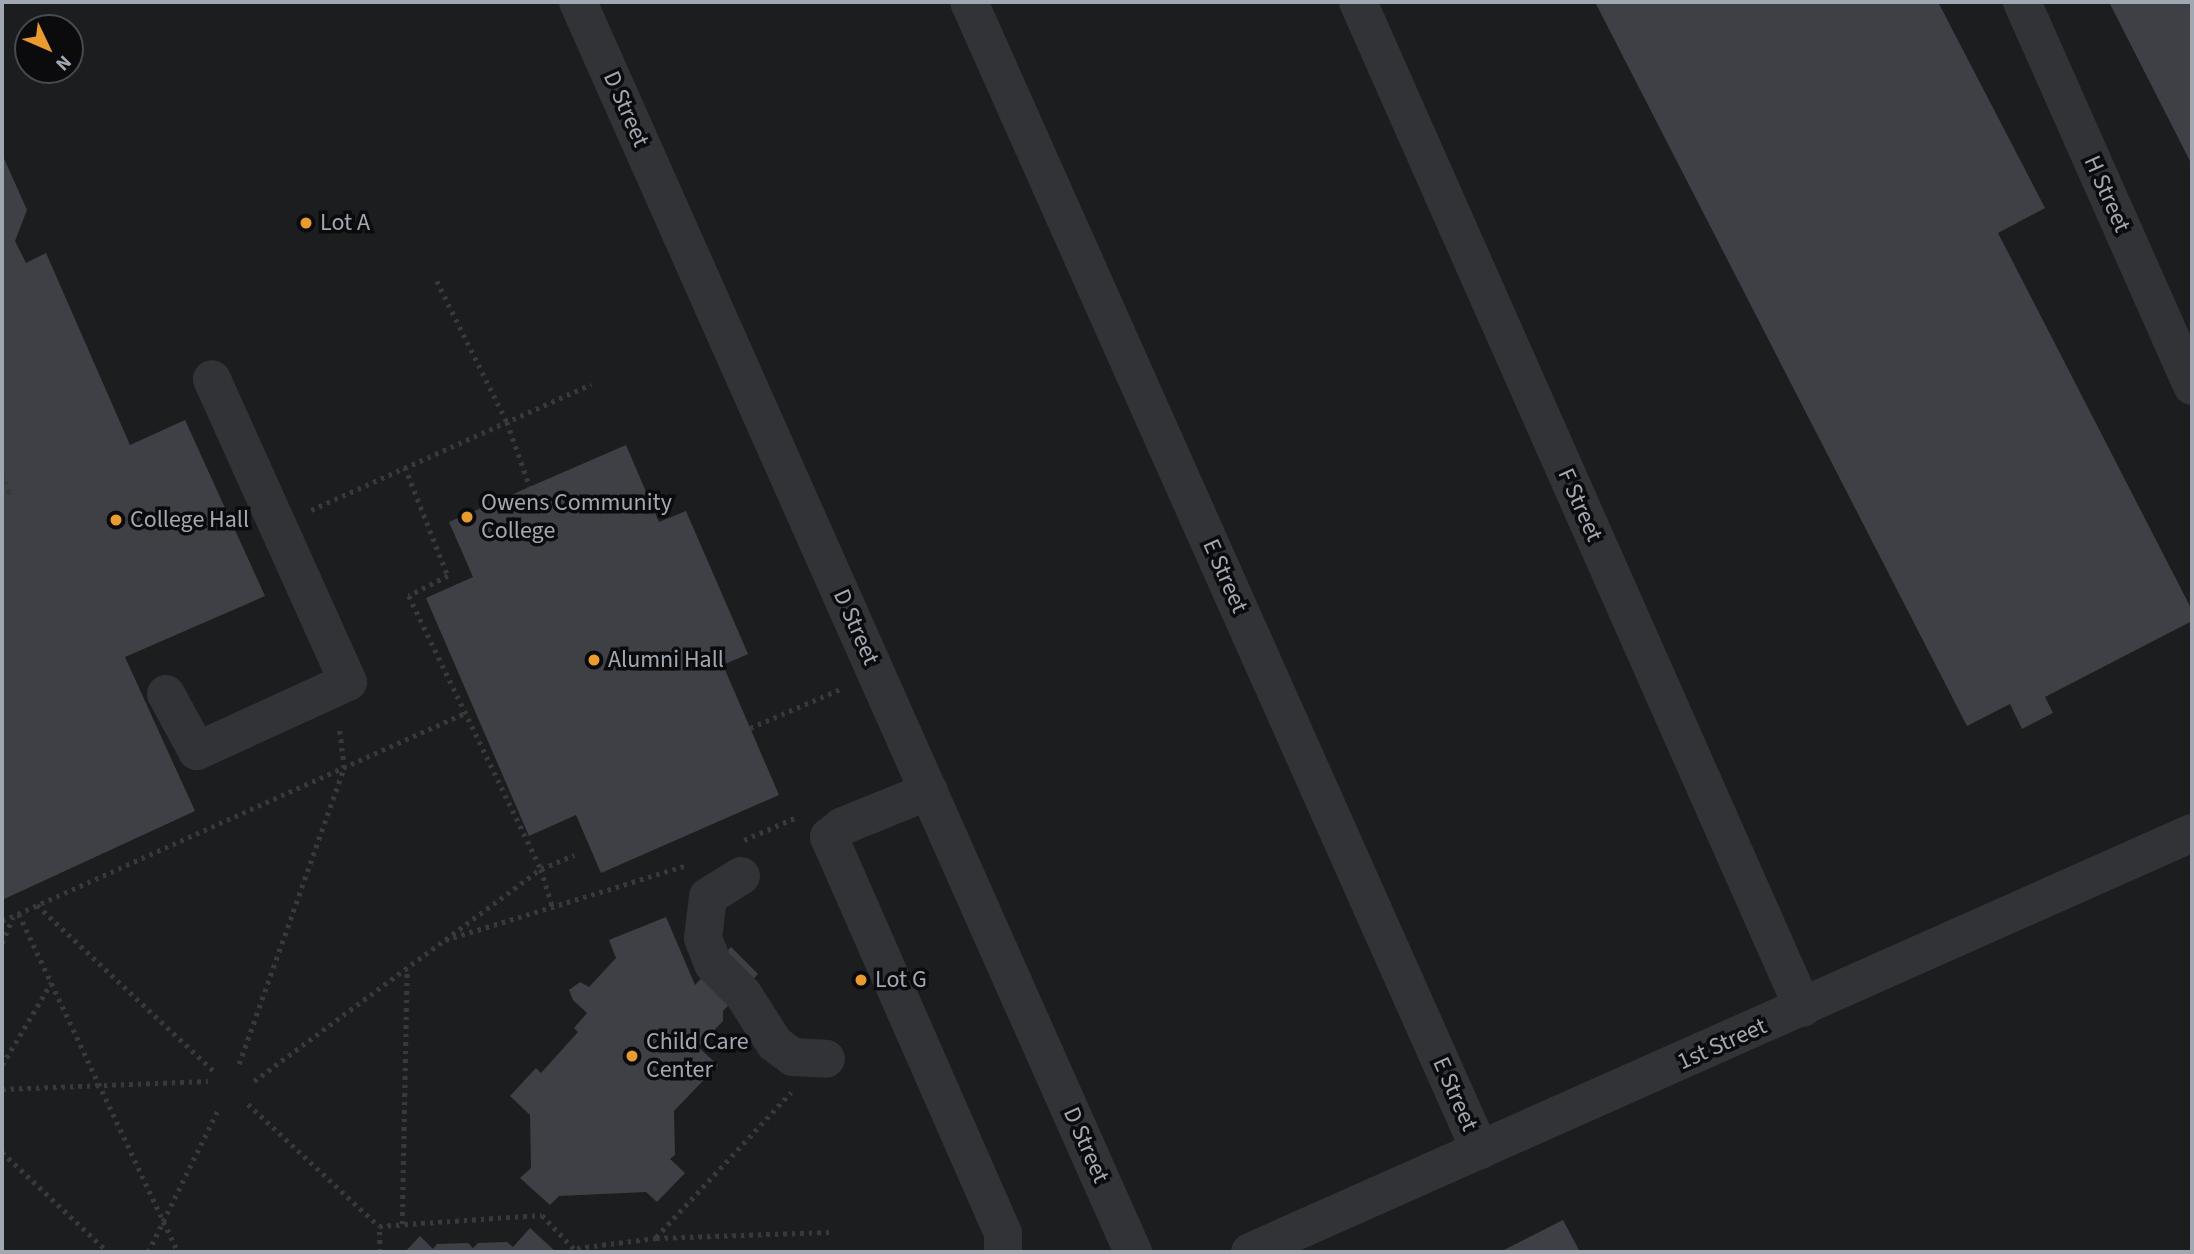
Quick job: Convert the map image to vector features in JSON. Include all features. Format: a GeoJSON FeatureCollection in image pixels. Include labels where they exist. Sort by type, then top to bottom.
{"type":"FeatureCollection","features":[{"type":"Feature","properties":{"kind":"street","name":"D Street"},"geometry":{"type":"LineString","coordinates":[[578,2],[1133,1252]]}},
{"type":"Feature","properties":{"kind":"street","name":"E Street"},"geometry":{"type":"LineString","coordinates":[[969,2],[1480,1150]]}},
{"type":"Feature","properties":{"kind":"street","name":"F Street"},"geometry":{"type":"LineString","coordinates":[[1358,2],[1803,1008]]}},
{"type":"Feature","properties":{"kind":"street","name":"H Street"},"geometry":{"type":"LineString","coordinates":[[2022,2],[2192,386]]}},
{"type":"Feature","properties":{"kind":"street"},"geometry":{"type":"LineString","coordinates":[[166,694],[197,751],[348,682],[275,526],[212,379]]}},
{"type":"Feature","properties":{"kind":"street"},"geometry":{"type":"LineString","coordinates":[[929,791],[843,826],[829,837],[1003,1233],[1003,1252]]}},
{"type":"Feature","properties":{"kind":"street","name":"1st Street"},"geometry":{"type":"LineString","coordinates":[[1250,1252],[1803,1008],[2192,832]]}},
{"type":"Feature","properties":{"kind":"street"},"geometry":{"type":"LineString","coordinates":[[742,859],[708,897],[703,938],[713,964],[743,994],[775,1044],[813,1071]]}},
{"type":"Feature","properties":{"kind":"path"},"geometry":{"type":"LineString","coordinates":[[437,281],[507,422],[530,487]]}},
{"type":"Feature","properties":{"kind":"path"},"geometry":{"type":"LineString","coordinates":[[275,526],[592,384]]}},
{"type":"Feature","properties":{"kind":"path"},"geometry":{"type":"LineString","coordinates":[[405,467],[448,576],[409,596],[541,869],[552,906]]}},
{"type":"Feature","properties":{"kind":"path"},"geometry":{"type":"LineString","coordinates":[[2,473],[10,492]]}},
{"type":"Feature","properties":{"kind":"path"},"geometry":{"type":"LineString","coordinates":[[2,490],[10,492]]}},
{"type":"Feature","properties":{"kind":"path"},"geometry":{"type":"LineString","coordinates":[[2,496],[10,492]]}},
{"type":"Feature","properties":{"kind":"path"},"geometry":{"type":"LineString","coordinates":[[750,728],[876,673]]}},
{"type":"Feature","properties":{"kind":"path"},"geometry":{"type":"LineString","coordinates":[[239,1064],[344,768],[338,723],[326,692]]}},
{"type":"Feature","properties":{"kind":"path"},"geometry":{"type":"LineString","coordinates":[[2,921],[467,712]]}},
{"type":"Feature","properties":{"kind":"path"},"geometry":{"type":"LineString","coordinates":[[742,859],[804,813]]}},
{"type":"Feature","properties":{"kind":"path"},"geometry":{"type":"LineString","coordinates":[[254,1082],[541,869],[574,855]]}},
{"type":"Feature","properties":{"kind":"path"},"geometry":{"type":"LineString","coordinates":[[445,940],[692,863]]}},
{"type":"Feature","properties":{"kind":"path"},"geometry":{"type":"LineString","coordinates":[[37,905],[214,1071]]}},
{"type":"Feature","properties":{"kind":"path"},"geometry":{"type":"LineString","coordinates":[[2,943],[16,915]]}},
{"type":"Feature","properties":{"kind":"path"},"geometry":{"type":"LineString","coordinates":[[16,915],[178,1252]]}},
{"type":"Feature","properties":{"kind":"path"},"geometry":{"type":"LineString","coordinates":[[402,1224],[407,968]]}},
{"type":"Feature","properties":{"kind":"path"},"geometry":{"type":"LineString","coordinates":[[2,1065],[51,983]]}},
{"type":"Feature","properties":{"kind":"path"},"geometry":{"type":"LineString","coordinates":[[656,1238],[813,1071]]}},
{"type":"Feature","properties":{"kind":"path"},"geometry":{"type":"LineString","coordinates":[[2,1089],[208,1081]]}},
{"type":"Feature","properties":{"kind":"path"},"geometry":{"type":"LineString","coordinates":[[248,1104],[379,1226],[380,1252]]}},
{"type":"Feature","properties":{"kind":"path"},"geometry":{"type":"LineString","coordinates":[[148,1252],[219,1108]]}},
{"type":"Feature","properties":{"kind":"path"},"geometry":{"type":"LineString","coordinates":[[2,1152],[108,1252]]}},
{"type":"Feature","properties":{"kind":"path"},"geometry":{"type":"LineString","coordinates":[[379,1226],[542,1215],[577,1250],[656,1238],[830,1232]]}},
{"type":"Feature","properties":{"kind":"shaded area"},"geometry":{"type":"Polygon","coordinates":[[[2,2],[2192,2],[2192,1252],[2,1252],[2,2]]]}},
{"type":"Feature","properties":{"kind":"building"},"geometry":{"type":"Polygon","coordinates":[[[1595,2],[1938,2],[2045,208],[1998,233],[2192,610],[2192,621],[2045,697],[2053,713],[2022,729],[2010,704],[1967,726],[1595,2]]]}},
{"type":"Feature","properties":{"kind":"building"},"geometry":{"type":"Polygon","coordinates":[[[2109,2],[2192,2],[2192,165],[2109,2]]]}},
{"type":"Feature","properties":{"kind":"building","name":"College Hall"},"geometry":{"type":"Polygon","coordinates":[[[2,154],[27,210],[15,241],[26,263],[46,253],[130,445],[185,420],[265,596],[125,657],[195,811],[2,900],[2,154]]]}},
{"type":"Feature","properties":{"kind":"building","name":"Alumni Hall"},"geometry":{"type":"Polygon","coordinates":[[[626,445],[659,522],[686,511],[748,654],[723,665],[779,795],[601,873],[576,815],[529,836],[426,598],[473,577],[449,522],[626,445]]]}},
{"type":"Feature","properties":{"kind":"building","name":"Child Care Center"},"geometry":{"type":"Polygon","coordinates":[[[666,917],[695,985],[731,947],[758,974],[723,1011],[723,1021],[698,1047],[718,1065],[674,1111],[675,1155],[670,1159],[685,1173],[657,1202],[646,1192],[559,1196],[550,1205],[520,1178],[531,1168],[530,1115],[510,1096],[536,1068],[541,1073],[578,1032],[574,1028],[587,1013],[573,1000],[569,990],[580,982],[589,987],[616,958],[609,940],[666,917]]]}},
{"type":"Feature","properties":{"kind":"building"},"geometry":{"type":"Polygon","coordinates":[[[1563,1220],[1580,1252],[1500,1252],[1563,1220]]]}},
{"type":"Feature","properties":{"kind":"building"},"geometry":{"type":"Polygon","coordinates":[[[530,1228],[556,1252],[405,1252],[420,1236],[433,1249],[437,1244],[468,1243],[473,1248],[478,1243],[507,1242],[513,1247],[530,1228]]]}},
{"type":"Feature","properties":{"kind":"place","name":"Lot A"},"geometry":{"type":"Point","coordinates":[306,223]}},
{"type":"Feature","properties":{"kind":"place","name":"Owens Community College"},"geometry":{"type":"Point","coordinates":[467,517]}},
{"type":"Feature","properties":{"kind":"place","name":"College Hall"},"geometry":{"type":"Point","coordinates":[116,520]}},
{"type":"Feature","properties":{"kind":"place","name":"Alumni Hall"},"geometry":{"type":"Point","coordinates":[594,660]}},
{"type":"Feature","properties":{"kind":"place","name":"Lot G"},"geometry":{"type":"Point","coordinates":[861,980]}},
{"type":"Feature","properties":{"kind":"place","name":"Child Care Center"},"geometry":{"type":"Point","coordinates":[632,1056]}}]}
